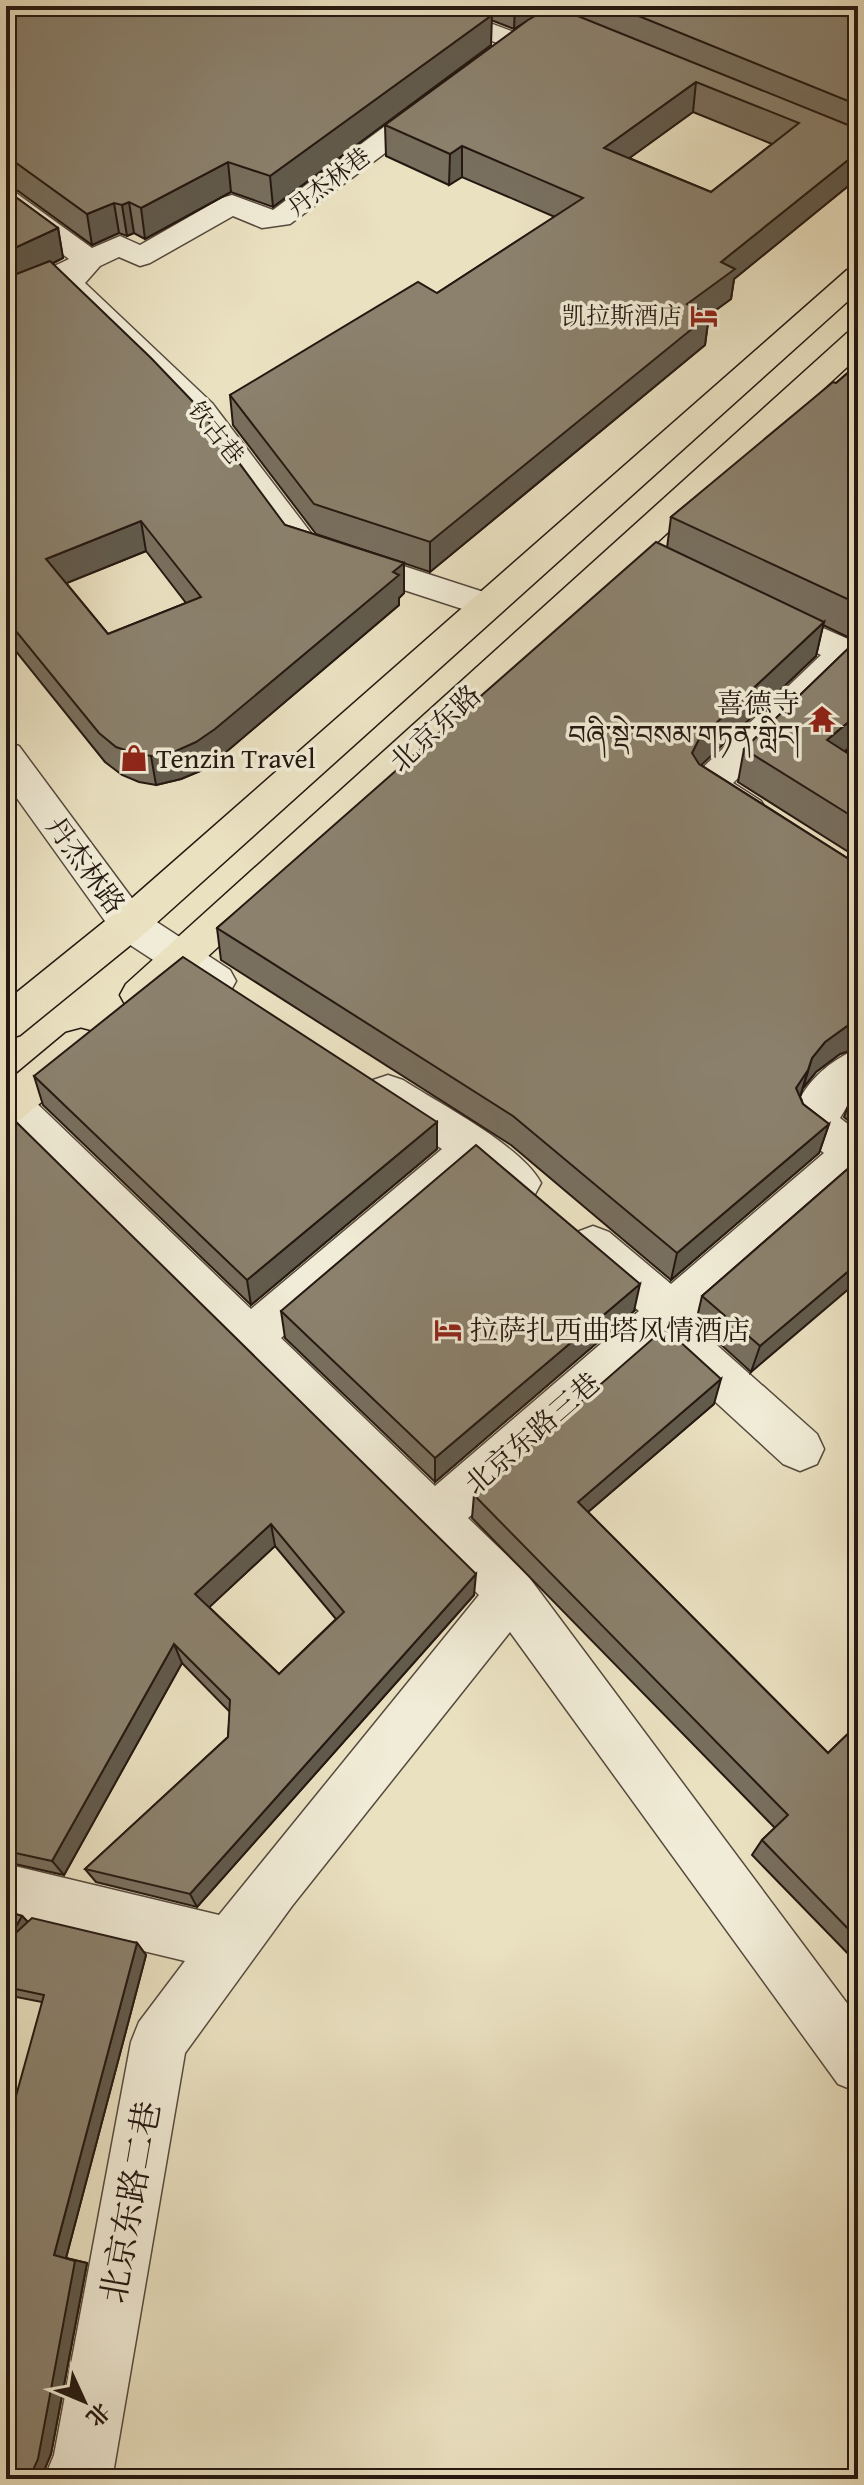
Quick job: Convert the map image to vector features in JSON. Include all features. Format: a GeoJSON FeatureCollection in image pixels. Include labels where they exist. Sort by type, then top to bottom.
{"type":"FeatureCollection","features":[{"type":"Feature","properties":{"kind":"main road","name":"北京东路"},"geometry":{"type":"LineString","coordinates":[[6,1024],[129,924],[858,276]]}},
{"type":"Feature","properties":{"kind":"main road","name":"北京东路"},"geometry":{"type":"LineString","coordinates":[[8,1106],[182,960],[644,556],[858,340]]}},
{"type":"Feature","properties":{"kind":"street"},"geometry":{"type":"LineString","coordinates":[[420,6],[516,42]]}},
{"type":"Feature","properties":{"kind":"street"},"geometry":{"type":"LineString","coordinates":[[491,60],[549,23],[579,35]]}},
{"type":"Feature","properties":{"kind":"street","name":"丹杰林巷"},"geometry":{"type":"LineString","coordinates":[[90,260],[120,245],[140,257],[232,204],[262,219],[280,218],[454,88]]}},
{"type":"Feature","properties":{"kind":"street"},"geometry":{"type":"LineString","coordinates":[[6,199],[90,260],[6,301]]}},
{"type":"Feature","properties":{"kind":"street","name":"钦古巷"},"geometry":{"type":"LineString","coordinates":[[90,260],[68,284],[201,410],[302,545],[487,605]]}},
{"type":"Feature","properties":{"kind":"street"},"geometry":{"type":"LineString","coordinates":[[730,597],[845,652],[708,785],[771,825]]}},
{"type":"Feature","properties":{"kind":"street","name":"丹杰林路"},"geometry":{"type":"LineString","coordinates":[[6,755],[129,924],[253,1004]]}},
{"type":"Feature","properties":{"kind":"street","name":"北京东路三巷"},"geometry":{"type":"LineString","coordinates":[[434,1517],[856,1155],[811,1119],[828,1103],[822,1097],[858,1066]]}},
{"type":"Feature","properties":{"kind":"street"},"geometry":{"type":"LineString","coordinates":[[356,1071],[473,1148],[559,1217],[800,1449]]}},
{"type":"Feature","properties":{"kind":"street"},"geometry":{"type":"LineString","coordinates":[[8,1106],[511,1593],[858,2064]]}},
{"type":"Feature","properties":{"kind":"street"},"geometry":{"type":"LineString","coordinates":[[249,1338],[473,1148]]}},
{"type":"Feature","properties":{"kind":"street","name":"北京东路二巷"},"geometry":{"type":"LineString","coordinates":[[75,2479],[83,2468],[159,2042],[273,1887],[511,1593]]}},
{"type":"Feature","properties":{"kind":"street"},"geometry":{"type":"LineString","coordinates":[[6,1891],[231,1945]]}},
{"type":"Feature","properties":{"kind":"building"},"geometry":{"type":"Polygon","coordinates":[[[6,6],[468,6],[492,15],[270,176],[228,162],[141,208],[129,202],[122,205],[114,203],[87,214],[12,160],[6,159],[6,6]]]}},
{"type":"Feature","properties":{"kind":"building"},"geometry":{"type":"Polygon","coordinates":[[[553,6],[858,129],[858,152],[721,262],[735,269],[687,304],[709,315],[430,542],[314,504],[230,395],[418,282],[437,293],[583,198],[462,146],[450,154],[385,125],[528,20],[553,6]],[[696,82],[604,148],[711,192],[799,123],[696,82]]]}},
{"type":"Feature","properties":{"kind":"building"},"geometry":{"type":"Polygon","coordinates":[[[614,6],[858,6],[858,105],[614,6]]]}},
{"type":"Feature","properties":{"kind":"building"},"geometry":{"type":"Polygon","coordinates":[[[6,190],[58,228],[6,252],[6,190]]]}},
{"type":"Feature","properties":{"kind":"building"},"geometry":{"type":"Polygon","coordinates":[[[50,261],[197,406],[285,525],[404,563],[393,572],[399,575],[215,729],[176,751],[151,756],[116,747],[99,733],[6,619],[6,278],[50,261]],[[141,521],[46,559],[108,634],[201,597],[141,521]]]}},
{"type":"Feature","properties":{"kind":"building"},"geometry":{"type":"Polygon","coordinates":[[[858,364],[858,604],[671,517],[833,382],[836,383],[858,364]]]}},
{"type":"Feature","properties":{"kind":"building"},"geometry":{"type":"Polygon","coordinates":[[[656,542],[824,622],[699,739],[692,753],[699,764],[858,863],[858,1021],[825,1042],[812,1058],[796,1088],[803,1104],[829,1124],[677,1253],[513,1116],[217,928],[656,542]]]}},
{"type":"Feature","properties":{"kind":"building"},"geometry":{"type":"Polygon","coordinates":[[[858,639],[858,714],[827,740],[858,760],[858,820],[744,749],[858,639]]]}},
{"type":"Feature","properties":{"kind":"building"},"geometry":{"type":"Polygon","coordinates":[[[183,957],[437,1122],[247,1280],[34,1076],[183,957]]]}},
{"type":"Feature","properties":{"kind":"building"},"geometry":{"type":"Polygon","coordinates":[[[6,1112],[476,1574],[190,1894],[85,1869],[228,1737],[230,1700],[174,1644],[52,1861],[6,1851],[6,1112]],[[271,1524],[195,1594],[279,1674],[344,1612],[271,1524]]]}},
{"type":"Feature","properties":{"kind":"building"},"geometry":{"type":"Polygon","coordinates":[[[476,1145],[640,1284],[435,1458],[281,1311],[476,1145]]]}},
{"type":"Feature","properties":{"kind":"building"},"geometry":{"type":"Polygon","coordinates":[[[858,1160],[858,1263],[760,1346],[702,1296],[858,1160]]]}},
{"type":"Feature","properties":{"kind":"building"},"geometry":{"type":"Polygon","coordinates":[[[665,1328],[721,1379],[578,1502],[828,1753],[858,1724],[858,1939],[762,1840],[788,1815],[474,1495],[665,1328]]]}},
{"type":"Feature","properties":{"kind":"building"},"geometry":{"type":"Polygon","coordinates":[[[6,1911],[22,1916],[8,1940],[32,1918],[137,1943],[54,2255],[75,2261],[38,2459],[29,2479],[6,2479],[6,2132],[44,1995],[6,1987],[6,1911]]]}},
{"type":"Feature","properties":{"kind":"place","name":"凯拉斯酒店"},"geometry":{"type":"Point","coordinates":[704,316]}},
{"type":"Feature","properties":{"kind":"place","name":"喜德寺 བཞི་སྡེ་བསམ་གཏན་གླིང།"},"geometry":{"type":"Point","coordinates":[822,719]}},
{"type":"Feature","properties":{"kind":"place","name":"Tenzin Travel"},"geometry":{"type":"Point","coordinates":[134,758]}},
{"type":"Feature","properties":{"kind":"place","name":"拉萨扎西曲塔风情酒店"},"geometry":{"type":"Point","coordinates":[448,1330]}}]}
